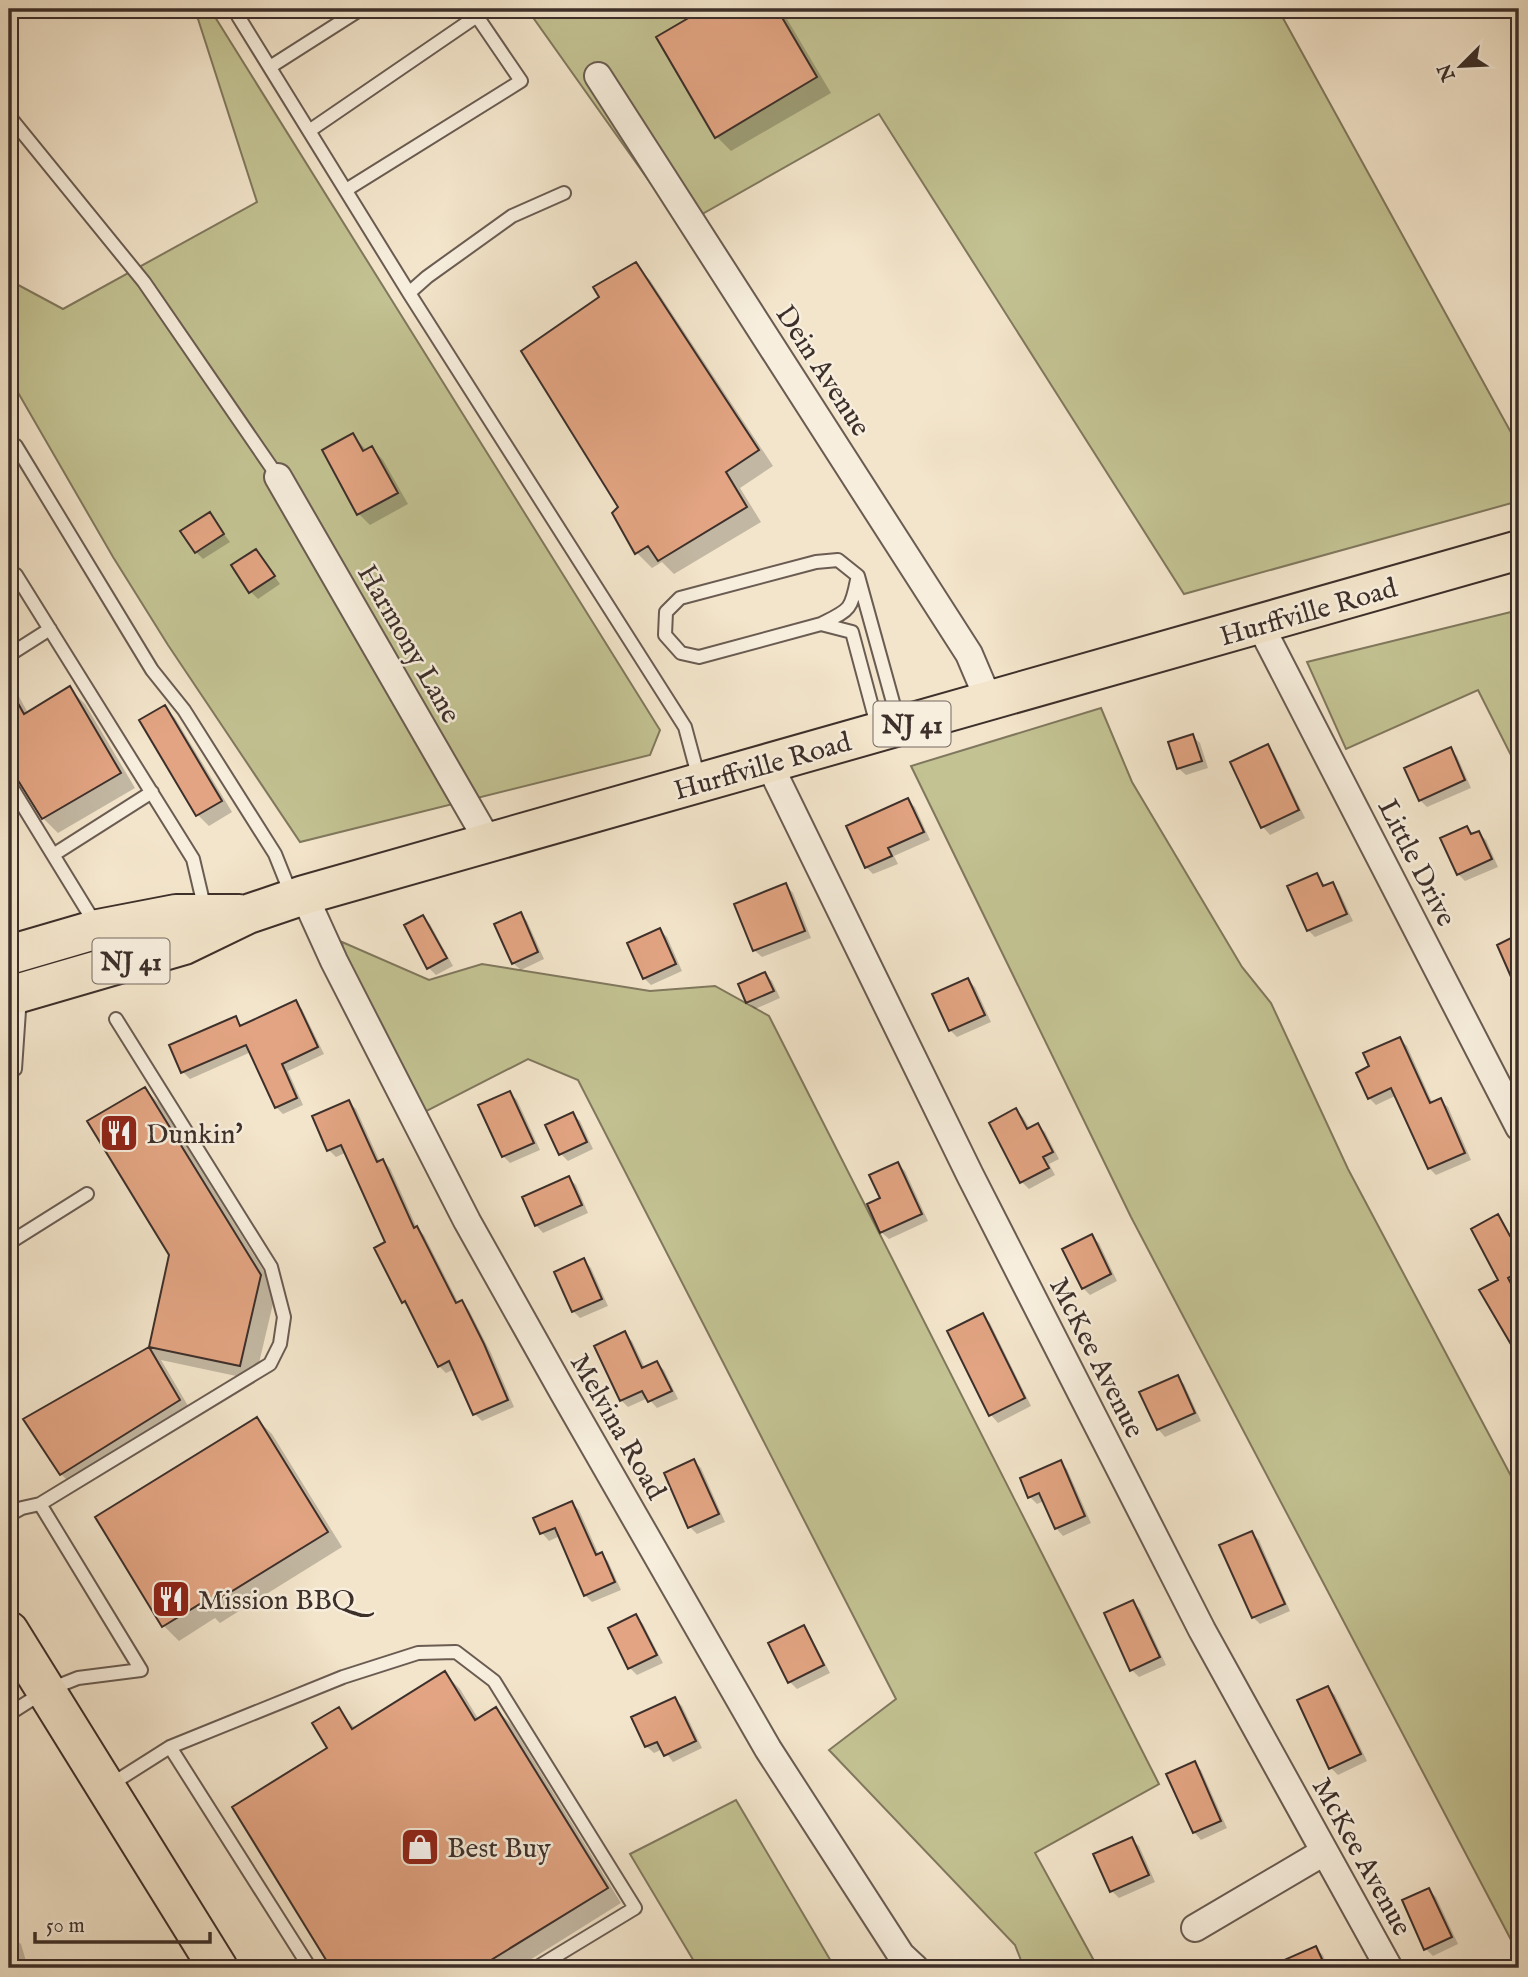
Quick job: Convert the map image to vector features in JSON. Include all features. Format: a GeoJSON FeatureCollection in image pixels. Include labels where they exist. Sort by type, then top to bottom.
{"type":"FeatureCollection","features":[{"type":"Feature","properties":{"kind":"main road","name":"Hurffville Road"},"geometry":{"type":"LineString","coordinates":[[15,995],[184,945],[248,914],[298,897],[1519,550]]}},
{"type":"Feature","properties":{"kind":"main road","name":"Hurffville Road"},"geometry":{"type":"LineString","coordinates":[[9,955],[98,929],[176,914],[248,914]]}},
{"type":"Feature","properties":{"kind":"main road"},"geometry":{"type":"LineString","coordinates":[[9,1631],[218,1968]]}},
{"type":"Feature","properties":{"kind":"street","name":"Dein Avenue"},"geometry":{"type":"LineString","coordinates":[[598,76],[969,654],[989,701]]}},
{"type":"Feature","properties":{"kind":"street","name":"Harmony Lane"},"geometry":{"type":"LineString","coordinates":[[278,477],[488,841]]}},
{"type":"Feature","properties":{"kind":"street","name":"Little Drive"},"geometry":{"type":"LineString","coordinates":[[1260,625],[1519,1127]]}},
{"type":"Feature","properties":{"kind":"street","name":"McKee Avenue"},"geometry":{"type":"LineString","coordinates":[[769,764],[970,1175],[1202,1630],[1390,1968]]}},
{"type":"Feature","properties":{"kind":"street","name":"Melvina Road"},"geometry":{"type":"LineString","coordinates":[[298,897],[334,961],[467,1221],[562,1392],[768,1749],[901,1955],[915,1968]]}},
{"type":"Feature","properties":{"kind":"street"},"geometry":{"type":"LineString","coordinates":[[1195,1928],[1324,1852]]}},
{"type":"Feature","properties":{"kind":"lane"},"geometry":{"type":"LineString","coordinates":[[270,67],[361,9]]}},
{"type":"Feature","properties":{"kind":"lane"},"geometry":{"type":"LineString","coordinates":[[309,131],[475,13],[521,81],[346,190]]}},
{"type":"Feature","properties":{"kind":"lane"},"geometry":{"type":"LineString","coordinates":[[238,16],[685,727],[700,782]]}},
{"type":"Feature","properties":{"kind":"lane"},"geometry":{"type":"LineString","coordinates":[[9,116],[144,282],[278,477]]}},
{"type":"Feature","properties":{"kind":"lane"},"geometry":{"type":"LineString","coordinates":[[410,293],[427,277],[512,216],[564,193]]}},
{"type":"Feature","properties":{"kind":"lane"},"geometry":{"type":"LineString","coordinates":[[9,451],[16,446],[152,670],[184,710],[275,854],[298,897]]}},
{"type":"Feature","properties":{"kind":"lane"},"geometry":{"type":"LineString","coordinates":[[858,576],[853,603],[821,624],[699,657],[681,653],[665,635],[666,612],[680,598],[816,562],[838,560],[858,576],[889,730]]}},
{"type":"Feature","properties":{"kind":"lane"},"geometry":{"type":"LineString","coordinates":[[9,580],[16,575],[193,859],[206,914]]}},
{"type":"Feature","properties":{"kind":"lane"},"geometry":{"type":"LineString","coordinates":[[821,624],[852,632],[889,730]]}},
{"type":"Feature","properties":{"kind":"lane"},"geometry":{"type":"LineString","coordinates":[[9,656],[50,629]]}},
{"type":"Feature","properties":{"kind":"lane"},"geometry":{"type":"LineString","coordinates":[[9,783],[98,929]]}},
{"type":"Feature","properties":{"kind":"lane"},"geometry":{"type":"LineString","coordinates":[[52,855],[152,792]]}},
{"type":"Feature","properties":{"kind":"lane"},"geometry":{"type":"LineString","coordinates":[[9,1064],[15,1069],[15,995]]}},
{"type":"Feature","properties":{"kind":"lane"},"geometry":{"type":"LineString","coordinates":[[9,1515],[22,1508],[40,1504],[270,1364],[281,1343],[284,1317],[271,1267],[116,1018]]}},
{"type":"Feature","properties":{"kind":"lane"},"geometry":{"type":"LineString","coordinates":[[9,1243],[87,1194]]}},
{"type":"Feature","properties":{"kind":"lane"},"geometry":{"type":"LineString","coordinates":[[9,1714],[45,1691],[78,1678],[141,1670],[40,1504]]}},
{"type":"Feature","properties":{"kind":"lane"},"geometry":{"type":"LineString","coordinates":[[107,1787],[170,1747],[343,1677],[418,1653],[456,1652],[494,1681],[635,1908],[536,1968]]}},
{"type":"Feature","properties":{"kind":"lane"},"geometry":{"type":"LineString","coordinates":[[170,1747],[310,1968]]}},
{"type":"Feature","properties":{"kind":"shaded area"},"geometry":{"type":"Polygon","coordinates":[[[187,9],[210,9],[660,730],[650,755],[300,842],[168,645],[113,557],[9,377],[9,280],[63,309],[257,202],[198,19],[187,9]]]}},
{"type":"Feature","properties":{"kind":"shaded area"},"geometry":{"type":"Polygon","coordinates":[[[527,9],[1278,9],[1519,447],[1519,501],[1184,594],[879,114],[681,226],[527,9]]]}},
{"type":"Feature","properties":{"kind":"shaded area"},"geometry":{"type":"Polygon","coordinates":[[[1519,610],[1519,771],[1478,690],[1346,749],[1307,662],[1519,610]]]}},
{"type":"Feature","properties":{"kind":"shaded area"},"geometry":{"type":"Polygon","coordinates":[[[1101,708],[1132,782],[1242,967],[1271,1003],[1348,1169],[1519,1491],[1519,1955],[1131,1217],[911,766],[1101,708]]]}},
{"type":"Feature","properties":{"kind":"shaded area"},"geometry":{"type":"Polygon","coordinates":[[[342,942],[429,980],[482,964],[650,991],[715,986],[769,1016],[1159,1784],[1035,1853],[1098,1968],[1024,1968],[1015,1945],[829,1750],[896,1699],[578,1080],[528,1059],[411,1119],[351,1001],[342,942]]]}},
{"type":"Feature","properties":{"kind":"shaded area"},"geometry":{"type":"Polygon","coordinates":[[[736,1800],[835,1968],[698,1968],[630,1854],[736,1800]]]}},
{"type":"Feature","properties":{"kind":"building"},"geometry":{"type":"Polygon","coordinates":[[[704,9],[777,9],[817,77],[715,138],[656,37],[704,9]]]}},
{"type":"Feature","properties":{"kind":"building"},"geometry":{"type":"Polygon","coordinates":[[[636,262],[759,450],[726,472],[747,507],[658,561],[648,546],[635,554],[612,513],[618,507],[521,351],[599,297],[593,287],[636,262]]]}},
{"type":"Feature","properties":{"kind":"building"},"geometry":{"type":"Polygon","coordinates":[[[353,433],[363,451],[372,446],[398,493],[357,515],[322,450],[353,433]]]}},
{"type":"Feature","properties":{"kind":"building"},"geometry":{"type":"Polygon","coordinates":[[[210,512],[224,534],[195,553],[180,531],[210,512]]]}},
{"type":"Feature","properties":{"kind":"building"},"geometry":{"type":"Polygon","coordinates":[[[256,549],[275,576],[249,593],[231,565],[256,549]]]}},
{"type":"Feature","properties":{"kind":"building"},"geometry":{"type":"Polygon","coordinates":[[[70,686],[121,773],[42,819],[9,766],[9,687],[24,714],[70,686]]]}},
{"type":"Feature","properties":{"kind":"building"},"geometry":{"type":"Polygon","coordinates":[[[165,705],[222,801],[196,816],[139,720],[165,705]]]}},
{"type":"Feature","properties":{"kind":"building"},"geometry":{"type":"Polygon","coordinates":[[[1193,734],[1202,761],[1177,769],[1168,742],[1193,734]]]}},
{"type":"Feature","properties":{"kind":"building"},"geometry":{"type":"Polygon","coordinates":[[[1268,744],[1299,810],[1261,828],[1230,762],[1268,744]]]}},
{"type":"Feature","properties":{"kind":"building"},"geometry":{"type":"Polygon","coordinates":[[[1451,747],[1465,780],[1419,801],[1404,768],[1451,747]]]}},
{"type":"Feature","properties":{"kind":"building"},"geometry":{"type":"Polygon","coordinates":[[[908,798],[924,832],[888,848],[892,856],[865,868],[846,826],[908,798]]]}},
{"type":"Feature","properties":{"kind":"building"},"geometry":{"type":"Polygon","coordinates":[[[1467,826],[1471,834],[1479,831],[1492,859],[1457,875],[1440,838],[1467,826]]]}},
{"type":"Feature","properties":{"kind":"building"},"geometry":{"type":"Polygon","coordinates":[[[1317,873],[1323,886],[1333,882],[1347,914],[1307,931],[1287,886],[1317,873]]]}},
{"type":"Feature","properties":{"kind":"building"},"geometry":{"type":"Polygon","coordinates":[[[786,883],[805,931],[753,951],[734,904],[786,883]]]}},
{"type":"Feature","properties":{"kind":"building"},"geometry":{"type":"Polygon","coordinates":[[[521,912],[538,952],[512,964],[494,924],[521,912]]]}},
{"type":"Feature","properties":{"kind":"building"},"geometry":{"type":"Polygon","coordinates":[[[423,915],[447,958],[427,969],[404,925],[423,915]]]}},
{"type":"Feature","properties":{"kind":"building"},"geometry":{"type":"Polygon","coordinates":[[[660,928],[676,964],[643,979],[627,943],[660,928]]]}},
{"type":"Feature","properties":{"kind":"building"},"geometry":{"type":"Polygon","coordinates":[[[1519,934],[1519,995],[1497,945],[1519,934]]]}},
{"type":"Feature","properties":{"kind":"building"},"geometry":{"type":"Polygon","coordinates":[[[765,972],[774,991],[746,1003],[738,984],[765,972]]]}},
{"type":"Feature","properties":{"kind":"building"},"geometry":{"type":"Polygon","coordinates":[[[968,978],[985,1015],[949,1031],[932,994],[968,978]]]}},
{"type":"Feature","properties":{"kind":"building"},"geometry":{"type":"Polygon","coordinates":[[[296,1000],[318,1047],[282,1064],[297,1098],[275,1108],[246,1045],[181,1073],[169,1045],[236,1016],[240,1026],[296,1000]]]}},
{"type":"Feature","properties":{"kind":"building"},"geometry":{"type":"Polygon","coordinates":[[[1400,1037],[1430,1103],[1441,1098],[1465,1153],[1428,1169],[1391,1088],[1368,1099],[1356,1073],[1369,1066],[1363,1053],[1400,1037]]]}},
{"type":"Feature","properties":{"kind":"building"},"geometry":{"type":"Polygon","coordinates":[[[145,1087],[261,1275],[240,1366],[149,1347],[169,1255],[87,1121],[145,1087]]]}},
{"type":"Feature","properties":{"kind":"building"},"geometry":{"type":"Polygon","coordinates":[[[510,1091],[534,1143],[502,1157],[478,1105],[510,1091]]]}},
{"type":"Feature","properties":{"kind":"building"},"geometry":{"type":"Polygon","coordinates":[[[349,1100],[377,1162],[383,1159],[414,1228],[417,1226],[456,1303],[462,1300],[508,1400],[473,1415],[449,1361],[438,1367],[405,1301],[402,1303],[374,1248],[385,1242],[341,1145],[327,1151],[312,1116],[349,1100]]]}},
{"type":"Feature","properties":{"kind":"building"},"geometry":{"type":"Polygon","coordinates":[[[1016,1108],[1027,1129],[1038,1123],[1053,1152],[1043,1157],[1049,1168],[1020,1183],[989,1123],[1016,1108]]]}},
{"type":"Feature","properties":{"kind":"building"},"geometry":{"type":"Polygon","coordinates":[[[573,1112],[587,1142],[559,1155],[545,1125],[573,1112]]]}},
{"type":"Feature","properties":{"kind":"building"},"geometry":{"type":"Polygon","coordinates":[[[898,1162],[922,1214],[880,1233],[867,1204],[880,1198],[869,1175],[898,1162]]]}},
{"type":"Feature","properties":{"kind":"building"},"geometry":{"type":"Polygon","coordinates":[[[569,1176],[582,1205],[535,1226],[522,1197],[569,1176]]]}},
{"type":"Feature","properties":{"kind":"building"},"geometry":{"type":"Polygon","coordinates":[[[1498,1214],[1510,1236],[1519,1231],[1519,1272],[1508,1278],[1519,1299],[1519,1358],[1479,1290],[1498,1280],[1471,1229],[1498,1214]]]}},
{"type":"Feature","properties":{"kind":"building"},"geometry":{"type":"Polygon","coordinates":[[[1092,1234],[1111,1274],[1082,1289],[1062,1249],[1092,1234]]]}},
{"type":"Feature","properties":{"kind":"building"},"geometry":{"type":"Polygon","coordinates":[[[584,1258],[602,1299],[572,1312],[554,1272],[584,1258]]]}},
{"type":"Feature","properties":{"kind":"building"},"geometry":{"type":"Polygon","coordinates":[[[983,1313],[1025,1398],[989,1416],[947,1331],[983,1313]]]}},
{"type":"Feature","properties":{"kind":"building"},"geometry":{"type":"Polygon","coordinates":[[[625,1331],[642,1368],[657,1361],[672,1391],[648,1402],[642,1391],[620,1401],[594,1346],[625,1331]]]}},
{"type":"Feature","properties":{"kind":"building"},"geometry":{"type":"Polygon","coordinates":[[[149,1347],[180,1400],[60,1475],[23,1419],[149,1347]]]}},
{"type":"Feature","properties":{"kind":"building"},"geometry":{"type":"Polygon","coordinates":[[[1178,1375],[1195,1413],[1157,1430],[1139,1392],[1178,1375]]]}},
{"type":"Feature","properties":{"kind":"building"},"geometry":{"type":"Polygon","coordinates":[[[257,1417],[328,1532],[203,1609],[200,1604],[162,1627],[95,1517],[257,1417]]]}},
{"type":"Feature","properties":{"kind":"building"},"geometry":{"type":"Polygon","coordinates":[[[694,1459],[719,1514],[688,1528],[664,1473],[694,1459]]]}},
{"type":"Feature","properties":{"kind":"building"},"geometry":{"type":"Polygon","coordinates":[[[1061,1460],[1085,1516],[1055,1529],[1039,1493],[1028,1498],[1020,1478],[1061,1460]]]}},
{"type":"Feature","properties":{"kind":"building"},"geometry":{"type":"Polygon","coordinates":[[[572,1501],[596,1555],[602,1552],[615,1582],[584,1596],[555,1528],[540,1534],[533,1518],[572,1501]]]}},
{"type":"Feature","properties":{"kind":"building"},"geometry":{"type":"Polygon","coordinates":[[[1252,1531],[1285,1604],[1252,1618],[1219,1545],[1252,1531]]]}},
{"type":"Feature","properties":{"kind":"building"},"geometry":{"type":"Polygon","coordinates":[[[1133,1600],[1160,1657],[1130,1671],[1104,1613],[1133,1600]]]}},
{"type":"Feature","properties":{"kind":"building"},"geometry":{"type":"Polygon","coordinates":[[[636,1614],[657,1655],[628,1669],[608,1628],[636,1614]]]}},
{"type":"Feature","properties":{"kind":"building"},"geometry":{"type":"Polygon","coordinates":[[[804,1625],[824,1665],[788,1683],[768,1643],[804,1625]]]}},
{"type":"Feature","properties":{"kind":"building","name":"Best Buy"},"geometry":{"type":"Polygon","coordinates":[[[445,1671],[475,1720],[496,1707],[608,1888],[478,1968],[331,1968],[232,1807],[327,1748],[312,1723],[339,1707],[352,1729],[445,1671]]]}},
{"type":"Feature","properties":{"kind":"building"},"geometry":{"type":"Polygon","coordinates":[[[1328,1686],[1361,1754],[1329,1769],[1297,1700],[1328,1686]]]}},
{"type":"Feature","properties":{"kind":"building"},"geometry":{"type":"Polygon","coordinates":[[[675,1697],[696,1741],[664,1756],[657,1742],[645,1747],[631,1717],[675,1697]]]}},
{"type":"Feature","properties":{"kind":"building"},"geometry":{"type":"Polygon","coordinates":[[[1195,1761],[1221,1821],[1193,1833],[1166,1774],[1195,1761]]]}},
{"type":"Feature","properties":{"kind":"building"},"geometry":{"type":"Polygon","coordinates":[[[1132,1837],[1149,1875],[1110,1892],[1093,1854],[1132,1837]]]}},
{"type":"Feature","properties":{"kind":"building"},"geometry":{"type":"Polygon","coordinates":[[[1429,1888],[1452,1937],[1424,1950],[1402,1900],[1429,1888]]]}},
{"type":"Feature","properties":{"kind":"building"},"geometry":{"type":"Polygon","coordinates":[[[1316,1946],[1326,1968],[1266,1968],[1316,1946]]]}},
{"type":"Feature","properties":{"kind":"place","name":"Dunkin'"},"geometry":{"type":"Point","coordinates":[119,1133]}},
{"type":"Feature","properties":{"kind":"place","name":"Mission BBQ"},"geometry":{"type":"Point","coordinates":[171,1599]}},
{"type":"Feature","properties":{"kind":"place","name":"Best Buy"},"geometry":{"type":"Point","coordinates":[420,1847]}}]}
